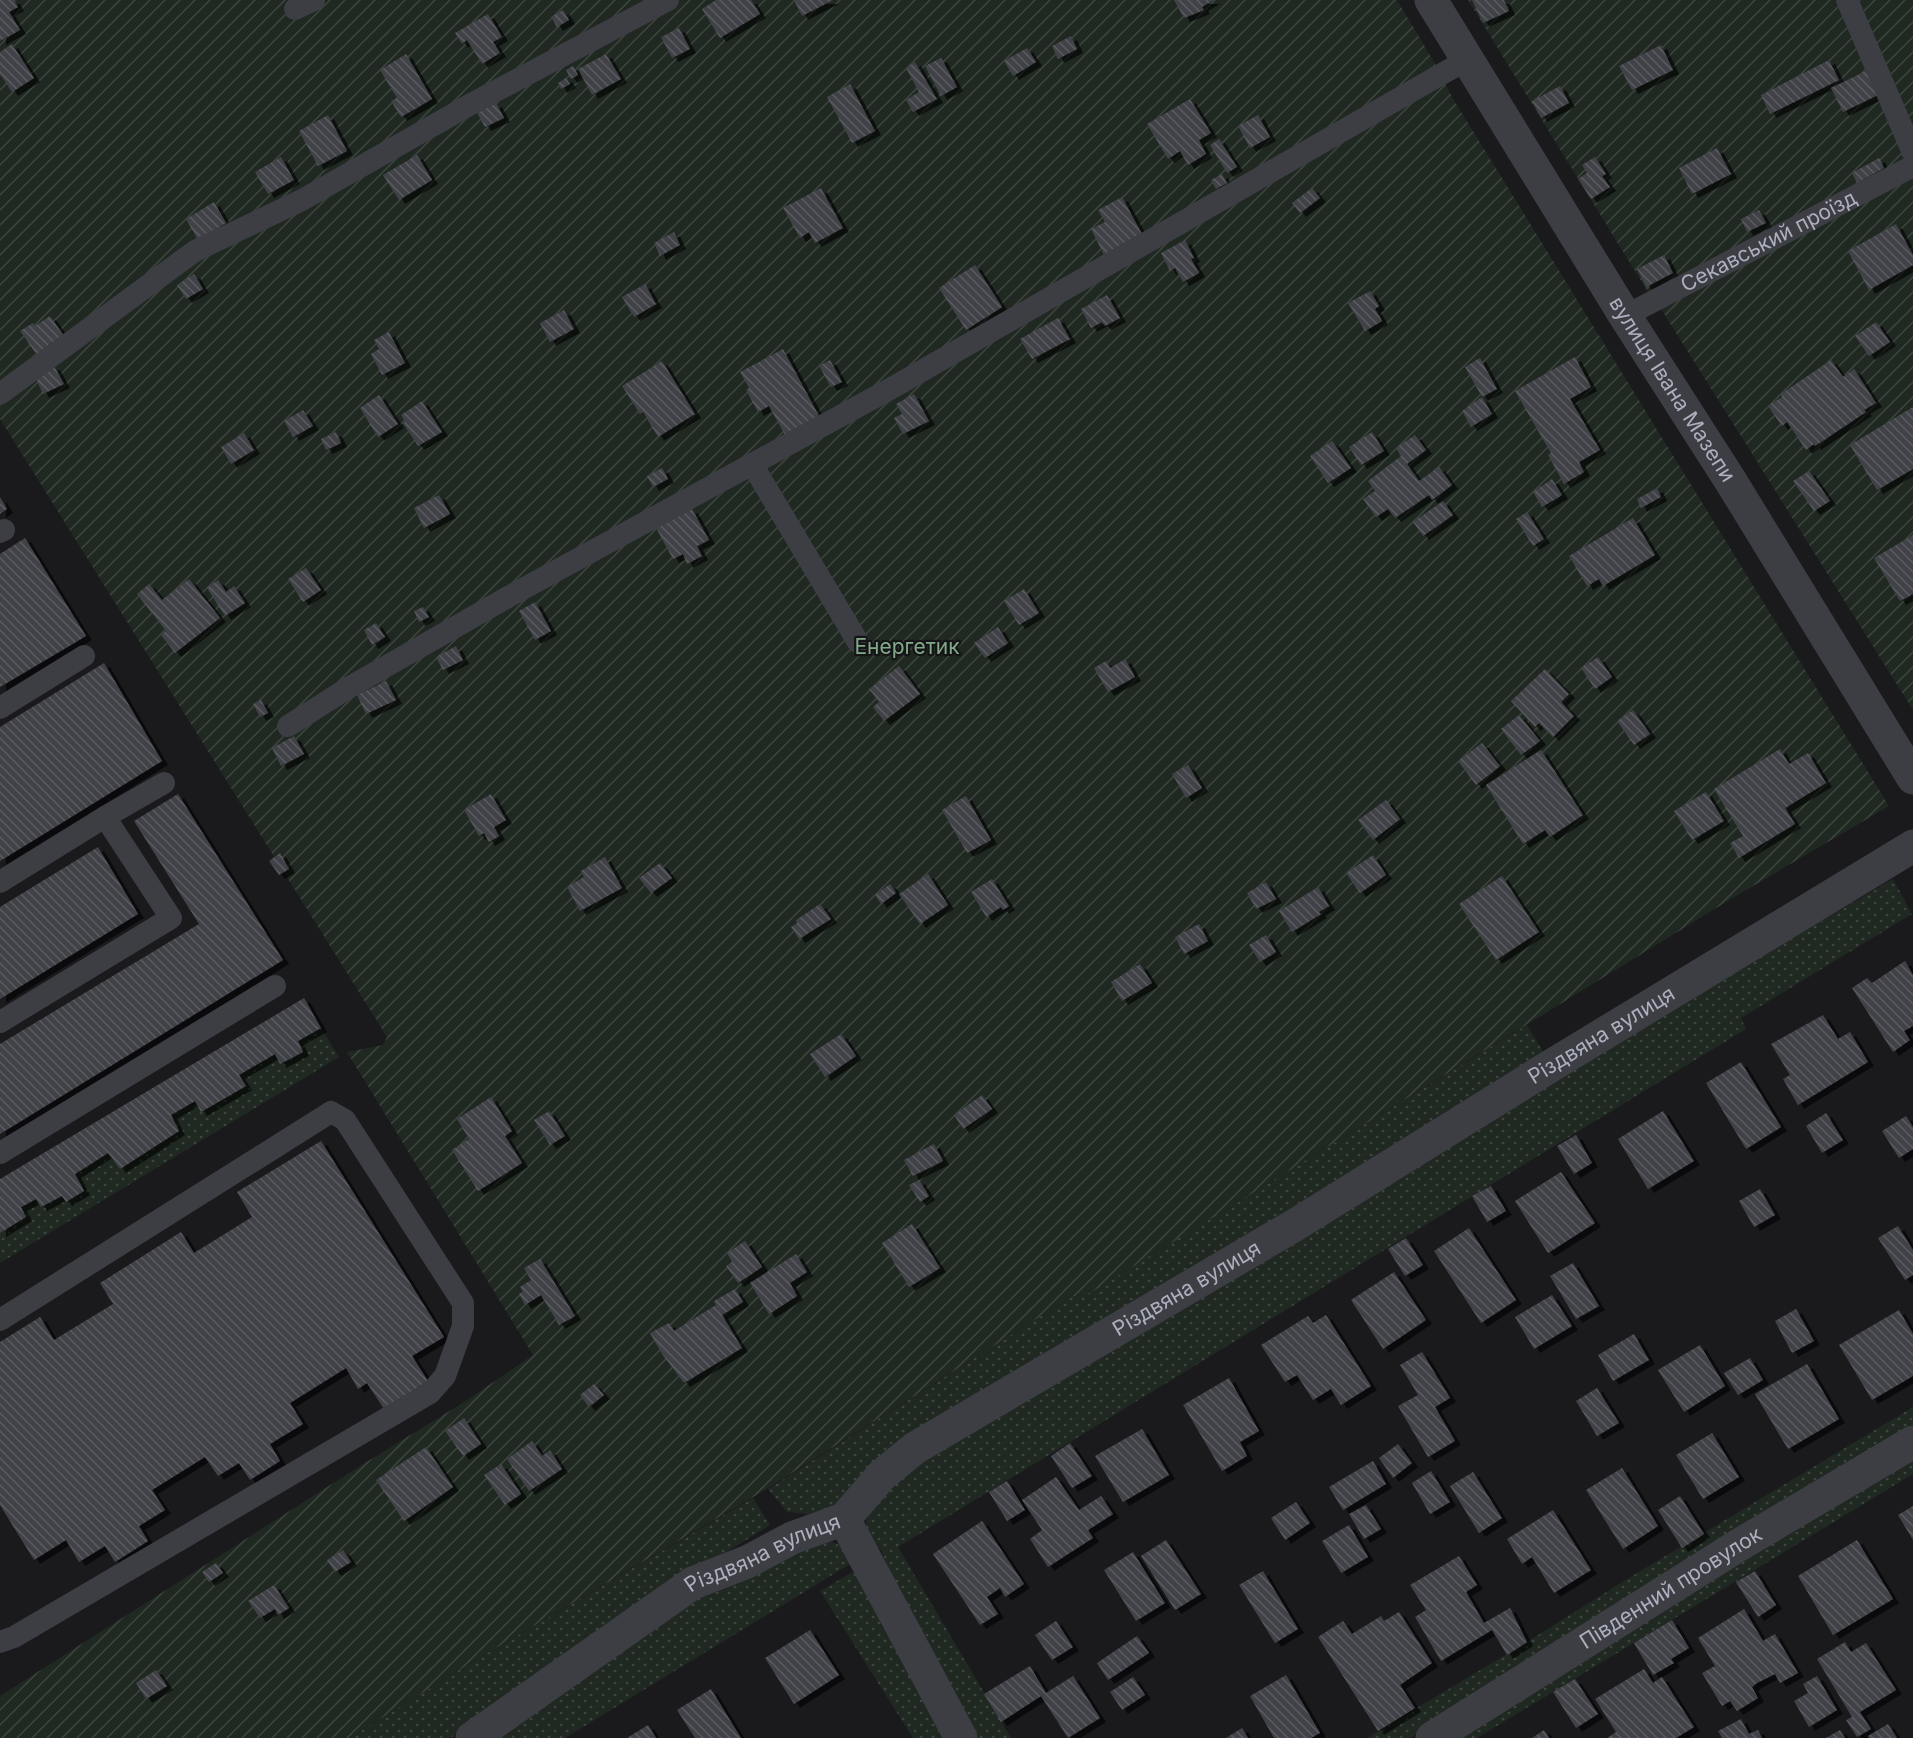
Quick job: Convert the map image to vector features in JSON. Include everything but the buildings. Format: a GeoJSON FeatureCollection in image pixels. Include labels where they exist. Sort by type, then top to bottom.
{"type":"FeatureCollection","features":[{"type":"Feature","properties":{"kind":"street","name":"вулиця Івана Мазепи"},"geometry":{"type":"LineString","coordinates":[[1431,0],[1913,778]]}},
{"type":"Feature","properties":{"kind":"street","name":"Різдвяна вулиця"},"geometry":{"type":"LineString","coordinates":[[472,1738],[693,1583],[747,1562],[792,1538],[844,1519],[882,1474],[915,1448],[1295,1225],[1549,1067],[1913,846]]}},
{"type":"Feature","properties":{"kind":"street","name":"Південний провулок"},"geometry":{"type":"LineString","coordinates":[[1432,1738],[1739,1545],[1913,1442]]}},
{"type":"Feature","properties":{"kind":"street"},"geometry":{"type":"LineString","coordinates":[[844,1519],[962,1738]]}},
{"type":"Feature","properties":{"kind":"lane"},"geometry":{"type":"LineString","coordinates":[[0,394],[195,251],[302,200],[471,104],[668,0]]}},
{"type":"Feature","properties":{"kind":"lane"},"geometry":{"type":"LineString","coordinates":[[1847,0],[1913,153]]}},
{"type":"Feature","properties":{"kind":"lane"},"geometry":{"type":"LineString","coordinates":[[288,726],[348,688],[508,597],[890,389],[1468,59]]}},
{"type":"Feature","properties":{"kind":"lane","name":"Секавський проїзд"},"geometry":{"type":"LineString","coordinates":[[1626,316],[1913,166]]}},
{"type":"Feature","properties":{"kind":"lane"},"geometry":{"type":"LineString","coordinates":[[752,464],[858,642]]}},
{"type":"Feature","properties":{"kind":"lane"},"geometry":{"type":"LineString","coordinates":[[0,708],[84,656]]}},
{"type":"Feature","properties":{"kind":"lane"},"geometry":{"type":"LineString","coordinates":[[0,882],[164,783]]}},
{"type":"Feature","properties":{"kind":"lane"},"geometry":{"type":"LineString","coordinates":[[0,1022],[171,918],[105,817]]}},
{"type":"Feature","properties":{"kind":"lane"},"geometry":{"type":"LineString","coordinates":[[0,1153],[275,986]]}},
{"type":"Feature","properties":{"kind":"lane"},"geometry":{"type":"LineString","coordinates":[[0,1320],[331,1112],[345,1120],[463,1303],[463,1326],[445,1376],[430,1393],[14,1637],[0,1642]]}},
{"type":"Feature","properties":{"kind":"green space","name":"Енергетик"},"geometry":{"type":"Polygon","coordinates":[[[0,0],[1397,0],[1452,97],[1889,806],[1731,899],[1090,1293],[1071,1297],[760,1493],[484,1655],[349,1738],[0,1738],[0,1696],[461,1404],[533,1355],[347,1052],[383,1045],[387,1037],[0,419],[0,0]]]}},
{"type":"Feature","properties":{"kind":"green space"},"geometry":{"type":"Polygon","coordinates":[[[1468,0],[1913,0],[1913,710],[1661,309],[1646,289],[1468,0]]]}},
{"type":"Feature","properties":{"kind":"green space"},"geometry":{"type":"Polygon","coordinates":[[[1893,879],[1912,914],[1741,1018],[1746,1029],[898,1547],[1011,1738],[972,1738],[908,1615],[881,1550],[867,1534],[866,1521],[869,1506],[897,1476],[1557,1076],[1893,879]]]}},
{"type":"Feature","properties":{"kind":"green space"},"geometry":{"type":"Polygon","coordinates":[[[1527,1025],[1545,1055],[828,1510],[808,1514],[787,1512],[768,1489],[1071,1297],[1090,1292],[1527,1025]]]}},
{"type":"Feature","properties":{"kind":"green space"},"geometry":{"type":"Polygon","coordinates":[[[321,1028],[339,1057],[0,1263],[0,1233],[26,1218],[21,1207],[36,1199],[42,1207],[62,1196],[67,1202],[84,1192],[75,1174],[108,1153],[120,1169],[179,1132],[171,1115],[195,1101],[202,1112],[246,1086],[239,1075],[275,1054],[303,1052],[298,1041],[321,1028]]]}},
{"type":"Feature","properties":{"kind":"green space"},"geometry":{"type":"Polygon","coordinates":[[[1913,1407],[1913,1429],[1569,1635],[1410,1738],[1367,1738],[1619,1584],[1913,1407]]]}},
{"type":"Feature","properties":{"kind":"green space"},"geometry":{"type":"Polygon","coordinates":[[[1913,1455],[1913,1474],[1477,1738],[1455,1738],[1913,1455]]]}},
{"type":"Feature","properties":{"kind":"green space"},"geometry":{"type":"Polygon","coordinates":[[[753,1498],[770,1525],[568,1651],[451,1738],[349,1738],[484,1655],[753,1498]]]}},
{"type":"Feature","properties":{"kind":"green space"},"geometry":{"type":"Polygon","coordinates":[[[824,1538],[841,1547],[855,1561],[565,1738],[491,1738],[701,1593],[764,1572],[810,1541],[824,1538]]]}},
{"type":"Feature","properties":{"kind":"green space"},"geometry":{"type":"Polygon","coordinates":[[[859,1568],[882,1627],[949,1738],[913,1738],[820,1591],[859,1568]]]}}]}
